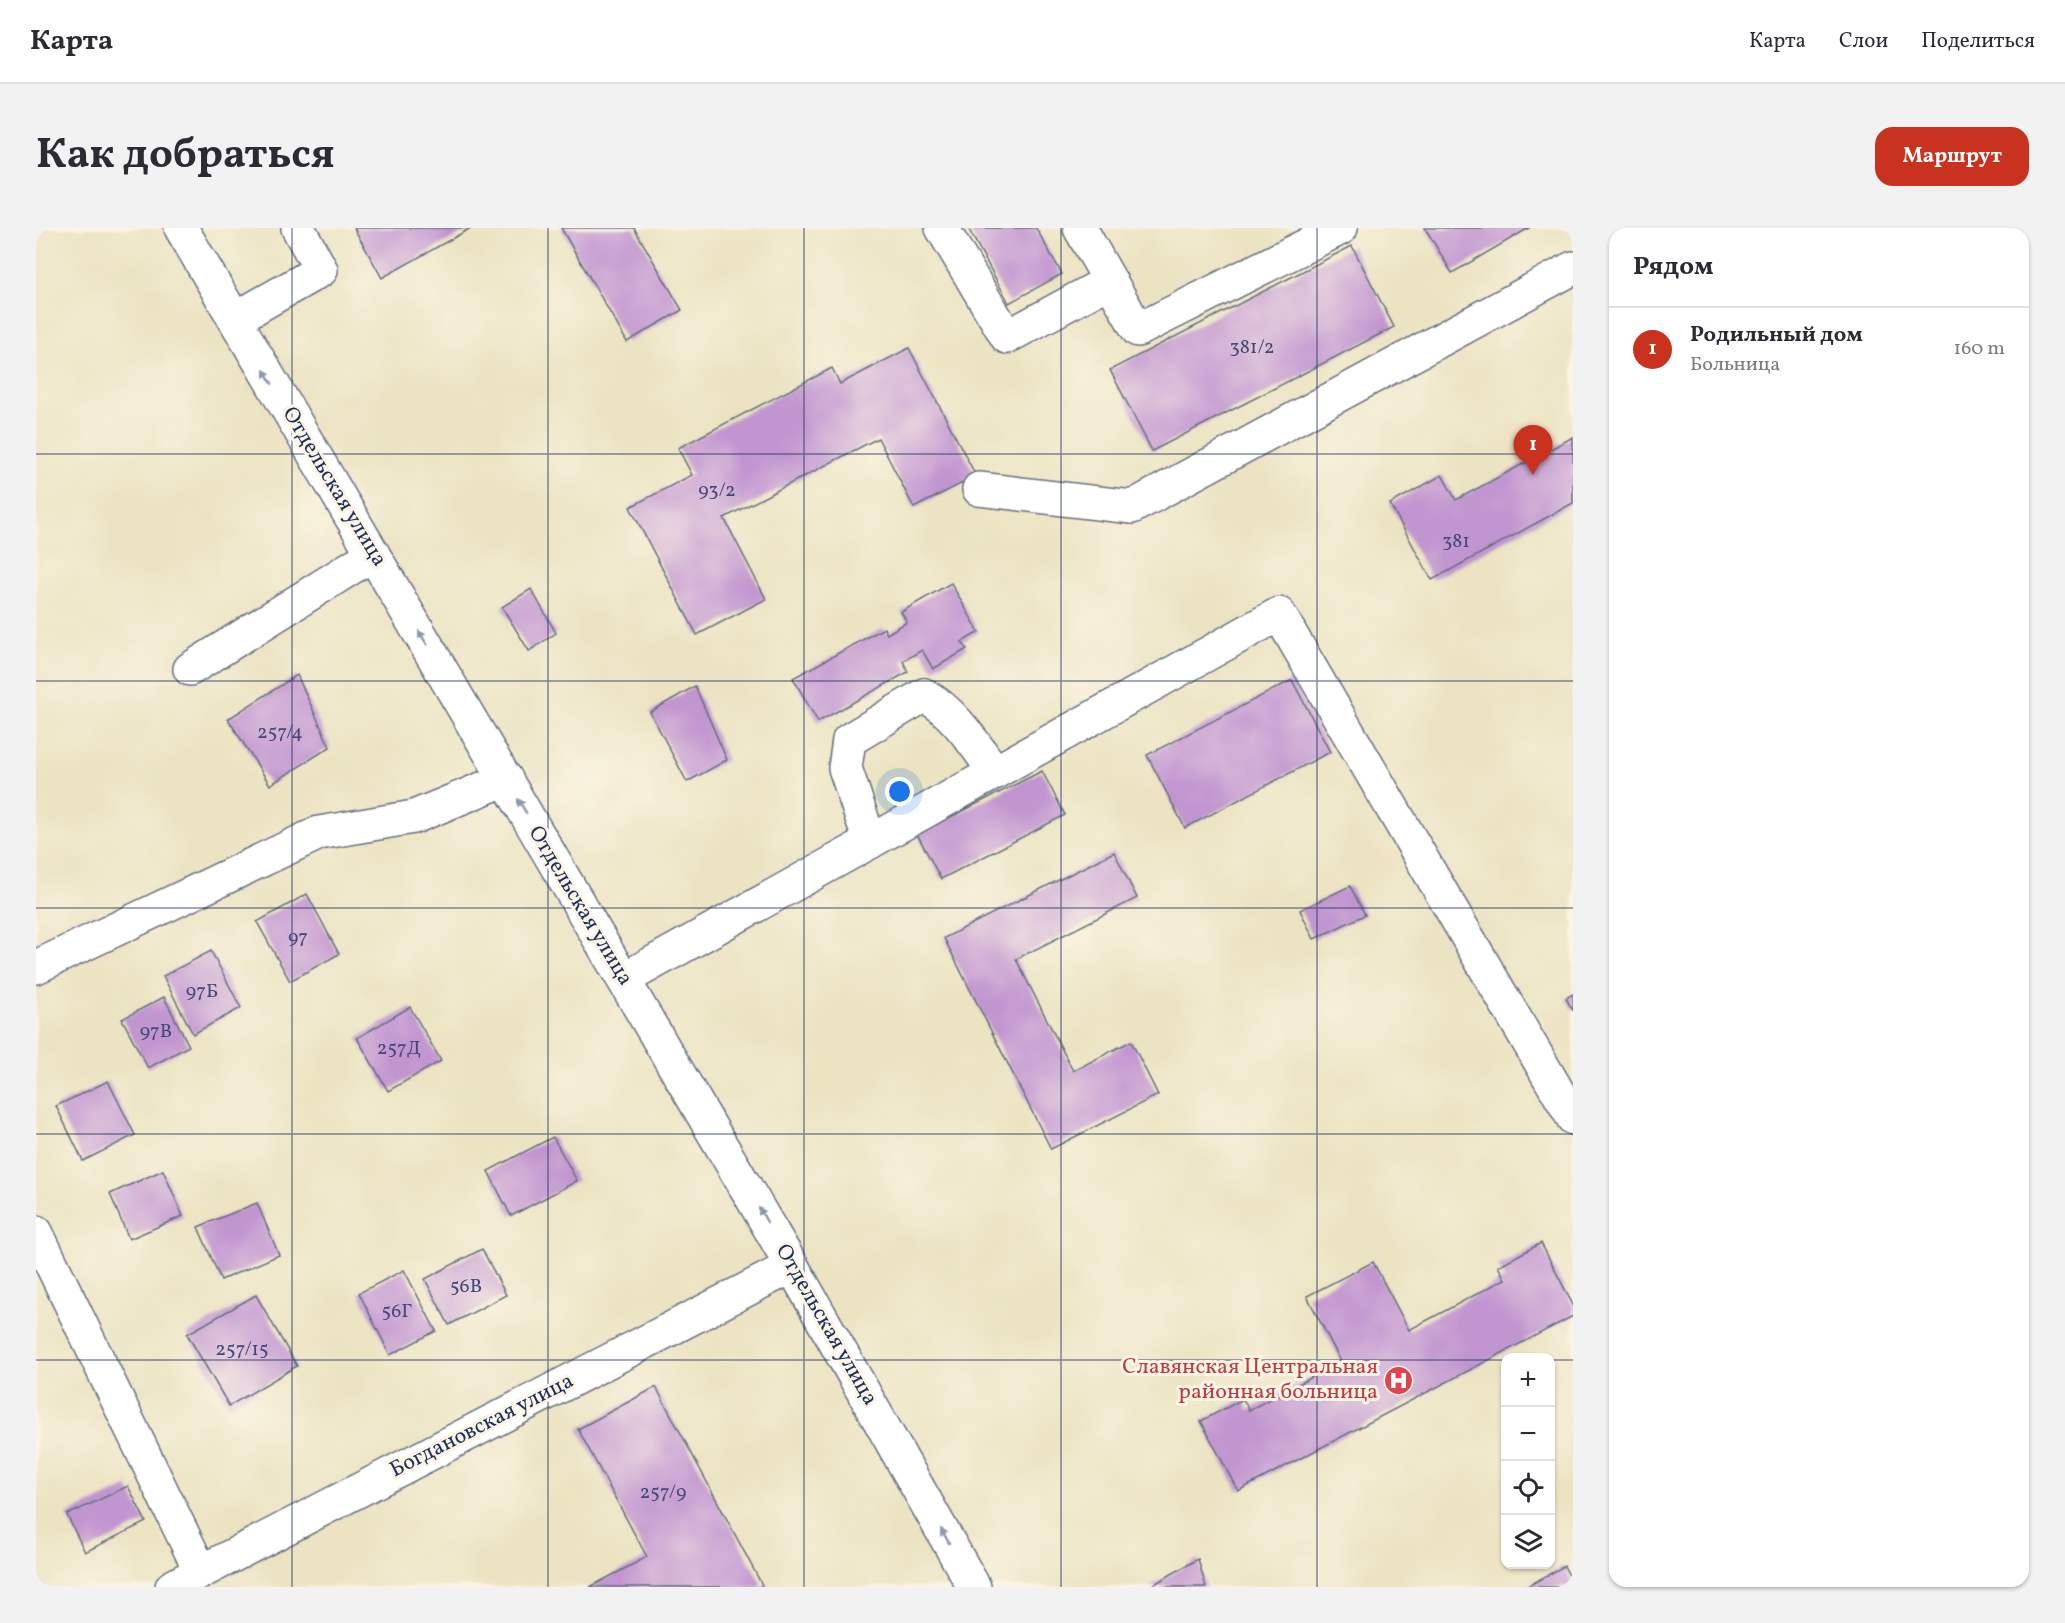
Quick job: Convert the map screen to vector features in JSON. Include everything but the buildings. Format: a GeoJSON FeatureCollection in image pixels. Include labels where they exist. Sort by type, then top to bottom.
{"type":"FeatureCollection","features":[{"type":"Feature","properties":{"kind":"street","name":"Отдельская улица"},"geometry":{"type":"LineString","coordinates":[[181,228],[792,1266],[974,1587]]}},
{"type":"Feature","properties":{"kind":"street"},"geometry":{"type":"LineString","coordinates":[[235,319],[321,270],[298,228]]}},
{"type":"Feature","properties":{"kind":"street"},"geometry":{"type":"LineString","coordinates":[[942,228],[1007,337],[1110,281]]}},
{"type":"Feature","properties":{"kind":"street"},"geometry":{"type":"LineString","coordinates":[[1080,228],[1138,330],[1341,228]]}},
{"type":"Feature","properties":{"kind":"street"},"geometry":{"type":"LineString","coordinates":[[980,489],[1132,507],[1573,268]]}},
{"type":"Feature","properties":{"kind":"street"},"geometry":{"type":"LineString","coordinates":[[190,669],[373,554]]}},
{"type":"Feature","properties":{"kind":"street"},"geometry":{"type":"LineString","coordinates":[[624,979],[1279,614],[1573,1118]]}},
{"type":"Feature","properties":{"kind":"street"},"geometry":{"type":"LineString","coordinates":[[870,842],[845,768],[849,740],[924,695],[946,711],[966,733],[995,772]]}},
{"type":"Feature","properties":{"kind":"street"},"geometry":{"type":"LineString","coordinates":[[36,967],[320,833],[414,817],[506,779]]}},
{"type":"Feature","properties":{"kind":"street"},"geometry":{"type":"LineString","coordinates":[[36,1232],[201,1572]]}},
{"type":"Feature","properties":{"kind":"street","name":"Богдановская улица"},"geometry":{"type":"LineString","coordinates":[[172,1587],[792,1266]]}},
{"type":"Feature","properties":{"kind":"place","name":"Родильный дом"},"geometry":{"type":"Point","coordinates":[1533,475]}},
{"type":"Feature","properties":{"kind":"place","name":"Славянская Центральная районная больница"},"geometry":{"type":"Point","coordinates":[1399,1380]}}]}
